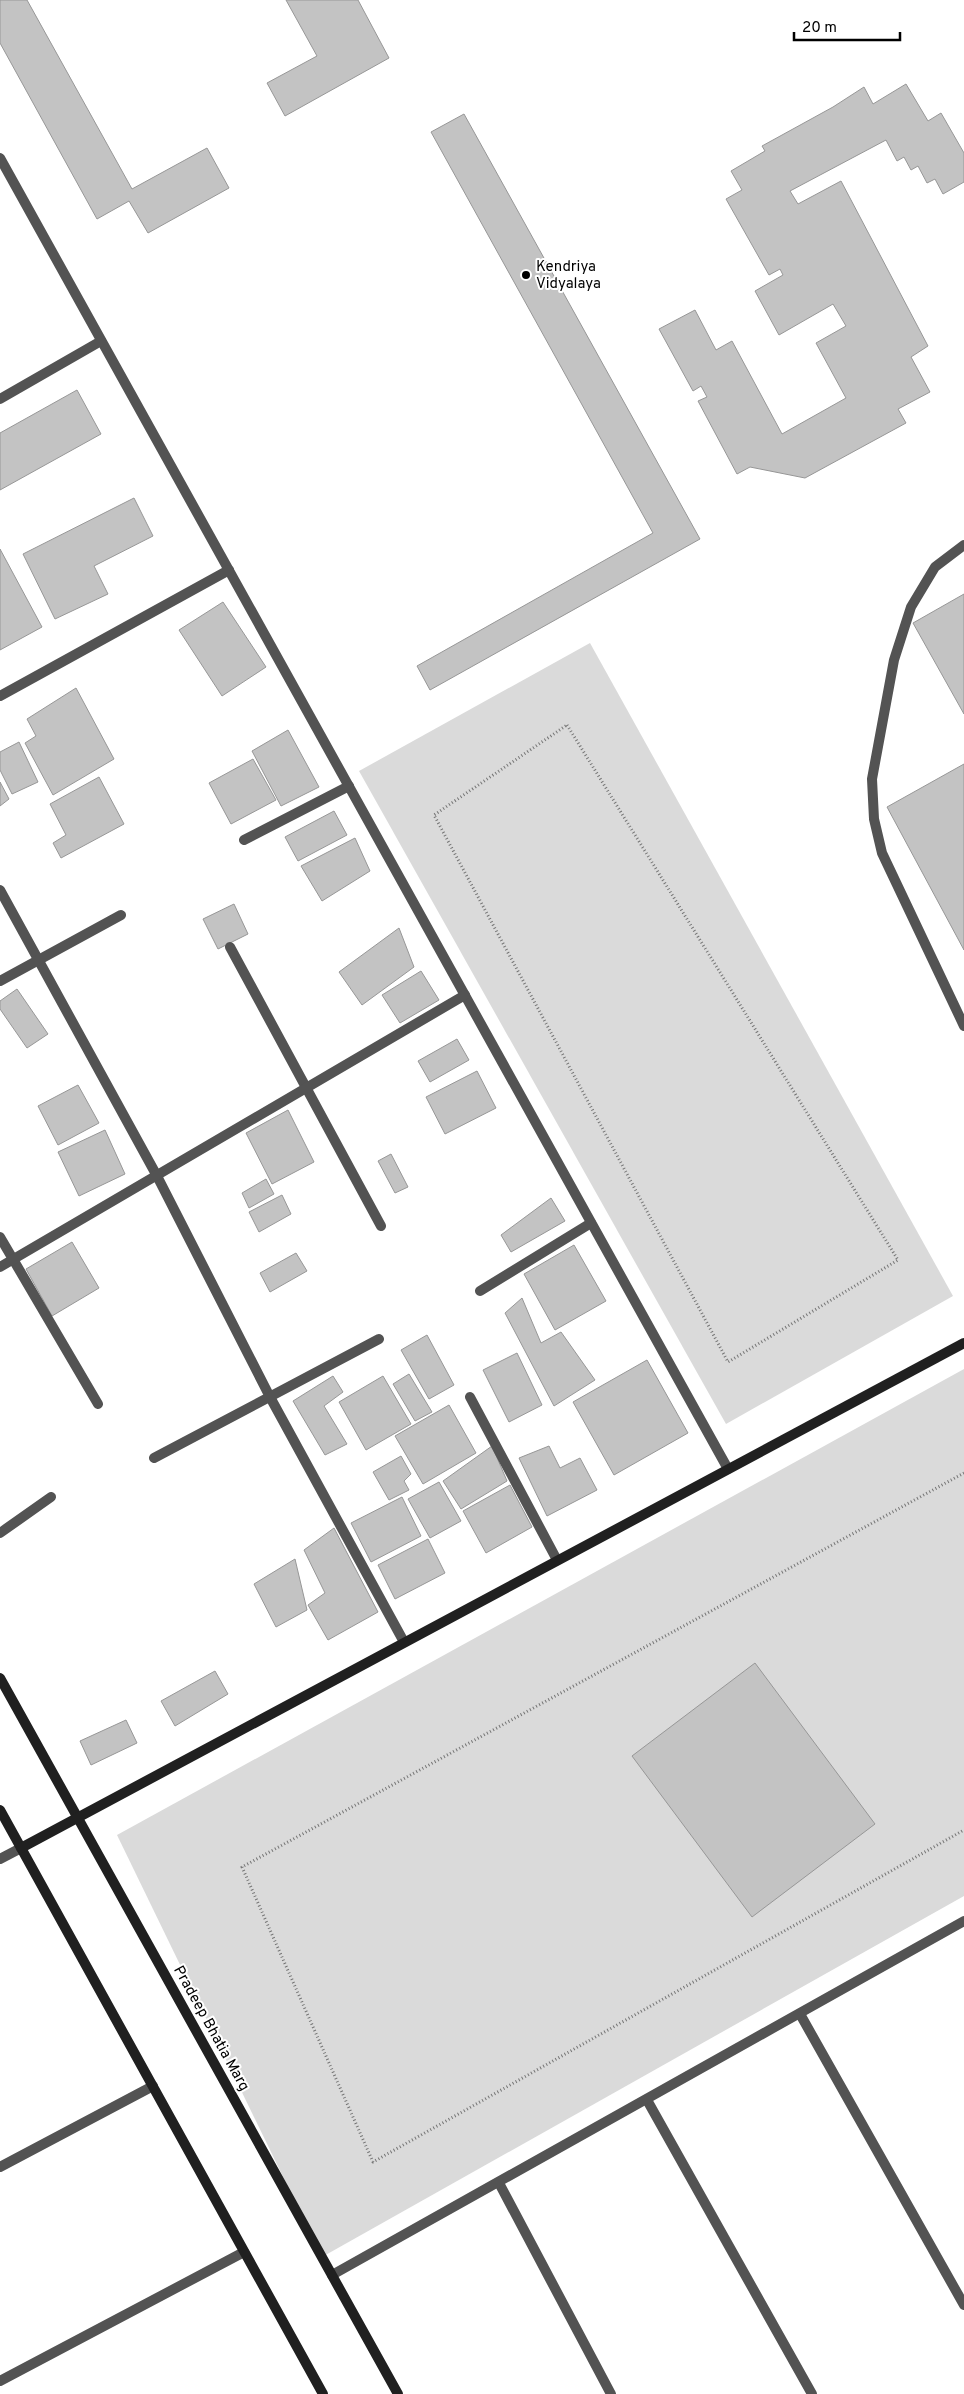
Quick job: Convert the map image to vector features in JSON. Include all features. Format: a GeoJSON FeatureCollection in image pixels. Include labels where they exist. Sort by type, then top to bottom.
{"type":"FeatureCollection","features":[{"type":"Feature","properties":{"kind":"street"},"geometry":{"type":"LineString","coordinates":[[0,158],[728,1469]]}},
{"type":"Feature","properties":{"kind":"street"},"geometry":{"type":"LineString","coordinates":[[0,398],[101,341]]}},
{"type":"Feature","properties":{"kind":"street"},"geometry":{"type":"LineString","coordinates":[[964,545],[935,567],[911,607],[894,660],[872,778],[874,819],[882,853],[964,1026]]}},
{"type":"Feature","properties":{"kind":"street"},"geometry":{"type":"LineString","coordinates":[[0,696],[229,570]]}},
{"type":"Feature","properties":{"kind":"street"},"geometry":{"type":"LineString","coordinates":[[244,840],[348,786]]}},
{"type":"Feature","properties":{"kind":"street"},"geometry":{"type":"LineString","coordinates":[[0,890],[157,1176],[270,1397],[404,1642]]}},
{"type":"Feature","properties":{"kind":"street"},"geometry":{"type":"LineString","coordinates":[[0,981],[121,915]]}},
{"type":"Feature","properties":{"kind":"street"},"geometry":{"type":"LineString","coordinates":[[230,947],[381,1226]]}},
{"type":"Feature","properties":{"kind":"street"},"geometry":{"type":"LineString","coordinates":[[0,1267],[465,995]]}},
{"type":"Feature","properties":{"kind":"street"},"geometry":{"type":"LineString","coordinates":[[480,1291],[591,1223]]}},
{"type":"Feature","properties":{"kind":"street"},"geometry":{"type":"LineString","coordinates":[[0,1237],[98,1404]]}},
{"type":"Feature","properties":{"kind":"street"},"geometry":{"type":"LineString","coordinates":[[154,1458],[379,1339]]}},
{"type":"Feature","properties":{"kind":"street"},"geometry":{"type":"LineString","coordinates":[[0,1859],[964,1342]]}},
{"type":"Feature","properties":{"kind":"street"},"geometry":{"type":"LineString","coordinates":[[470,1397],[557,1560]]}},
{"type":"Feature","properties":{"kind":"street"},"geometry":{"type":"LineString","coordinates":[[0,1533],[51,1497]]}},
{"type":"Feature","properties":{"kind":"street","name":"Pradeep Bhatia Marg"},"geometry":{"type":"LineString","coordinates":[[0,1678],[398,2394]]}},
{"type":"Feature","properties":{"kind":"street"},"geometry":{"type":"LineString","coordinates":[[0,1810],[323,2394]]}},
{"type":"Feature","properties":{"kind":"street"},"geometry":{"type":"LineString","coordinates":[[332,2275],[964,1922]]}},
{"type":"Feature","properties":{"kind":"street"},"geometry":{"type":"LineString","coordinates":[[800,2014],[964,2305]]}},
{"type":"Feature","properties":{"kind":"street"},"geometry":{"type":"LineString","coordinates":[[0,2167],[153,2086]]}},
{"type":"Feature","properties":{"kind":"street"},"geometry":{"type":"LineString","coordinates":[[647,2100],[812,2394]]}},
{"type":"Feature","properties":{"kind":"street"},"geometry":{"type":"LineString","coordinates":[[499,2183],[611,2394]]}},
{"type":"Feature","properties":{"kind":"street"},"geometry":{"type":"LineString","coordinates":[[0,2381],[244,2252]]}},
{"type":"Feature","properties":{"kind":"path"},"geometry":{"type":"LineString","coordinates":[[566,725],[898,1260],[728,1362],[434,815],[566,725]]}},
{"type":"Feature","properties":{"kind":"path"},"geometry":{"type":"LineString","coordinates":[[964,1473],[242,1867],[374,2162],[964,1830]]}},
{"type":"Feature","properties":{"kind":"shaded area"},"geometry":{"type":"Polygon","coordinates":[[[590,643],[953,1296],[726,1424],[359,771],[590,643]]]}},
{"type":"Feature","properties":{"kind":"shaded area"},"geometry":{"type":"Polygon","coordinates":[[[964,1369],[964,1896],[322,2257],[117,1835],[964,1369]]]}},
{"type":"Feature","properties":{"kind":"building"},"geometry":{"type":"Polygon","coordinates":[[[0,0],[27,0],[132,189],[207,148],[229,188],[148,233],[129,201],[97,219],[0,43],[0,0]]]}},
{"type":"Feature","properties":{"kind":"building"},"geometry":{"type":"Polygon","coordinates":[[[286,0],[358,0],[389,58],[285,116],[267,83],[317,56],[286,0]]]}},
{"type":"Feature","properties":{"kind":"building"},"geometry":{"type":"Polygon","coordinates":[[[906,84],[928,121],[941,113],[964,153],[964,182],[943,194],[935,179],[927,183],[918,166],[911,170],[904,157],[897,161],[886,140],[790,191],[798,204],[841,181],[928,346],[911,357],[930,392],[898,409],[906,423],[805,478],[750,467],[737,474],[698,401],[707,397],[701,386],[693,391],[659,329],[695,310],[716,350],[732,341],[782,434],[846,398],[816,343],[846,326],[833,304],[779,335],[755,291],[783,275],[780,269],[769,275],[726,199],[742,190],[731,171],[765,151],[762,146],[833,107],[864,87],[873,104],[906,84]]]}},
{"type":"Feature","properties":{"kind":"building"},"geometry":{"type":"Polygon","coordinates":[[[464,114],[700,539],[430,690],[417,666],[653,533],[431,132],[464,114]]]}},
{"type":"Feature","properties":{"kind":"building"},"geometry":{"type":"Polygon","coordinates":[[[77,390],[101,434],[0,490],[0,433],[77,390]]]}},
{"type":"Feature","properties":{"kind":"building"},"geometry":{"type":"Polygon","coordinates":[[[134,498],[153,536],[94,566],[108,594],[55,619],[23,554],[134,498]]]}},
{"type":"Feature","properties":{"kind":"building"},"geometry":{"type":"Polygon","coordinates":[[[0,549],[42,627],[0,650],[0,549]]]}},
{"type":"Feature","properties":{"kind":"building"},"geometry":{"type":"Polygon","coordinates":[[[964,594],[964,714],[913,623],[964,594]]]}},
{"type":"Feature","properties":{"kind":"building"},"geometry":{"type":"Polygon","coordinates":[[[223,602],[266,667],[222,696],[179,630],[223,602]]]}},
{"type":"Feature","properties":{"kind":"building"},"geometry":{"type":"Polygon","coordinates":[[[76,688],[114,759],[53,795],[25,743],[36,736],[27,719],[76,688]]]}},
{"type":"Feature","properties":{"kind":"building"},"geometry":{"type":"Polygon","coordinates":[[[288,730],[319,787],[281,806],[252,751],[288,730]]]}},
{"type":"Feature","properties":{"kind":"building"},"geometry":{"type":"Polygon","coordinates":[[[19,742],[38,782],[12,794],[0,770],[0,752],[19,742]]]}},
{"type":"Feature","properties":{"kind":"building"},"geometry":{"type":"Polygon","coordinates":[[[253,759],[276,800],[231,824],[209,783],[253,759]]]}},
{"type":"Feature","properties":{"kind":"building"},"geometry":{"type":"Polygon","coordinates":[[[964,764],[964,950],[887,807],[964,764]]]}},
{"type":"Feature","properties":{"kind":"building"},"geometry":{"type":"Polygon","coordinates":[[[99,777],[124,824],[61,858],[53,843],[66,835],[50,804],[99,777]]]}},
{"type":"Feature","properties":{"kind":"building"},"geometry":{"type":"Polygon","coordinates":[[[0,782],[9,799],[0,806],[0,782]]]}},
{"type":"Feature","properties":{"kind":"building"},"geometry":{"type":"Polygon","coordinates":[[[334,811],[347,835],[298,861],[285,837],[334,811]]]}},
{"type":"Feature","properties":{"kind":"building"},"geometry":{"type":"Polygon","coordinates":[[[355,838],[370,871],[322,901],[301,866],[355,838]]]}},
{"type":"Feature","properties":{"kind":"building"},"geometry":{"type":"Polygon","coordinates":[[[234,904],[248,934],[218,949],[203,919],[234,904]]]}},
{"type":"Feature","properties":{"kind":"building"},"geometry":{"type":"Polygon","coordinates":[[[399,928],[414,967],[362,1005],[339,972],[399,928]]]}},
{"type":"Feature","properties":{"kind":"building"},"geometry":{"type":"Polygon","coordinates":[[[421,971],[439,1000],[400,1023],[382,995],[421,971]]]}},
{"type":"Feature","properties":{"kind":"building"},"geometry":{"type":"Polygon","coordinates":[[[17,989],[48,1034],[27,1048],[0,1009],[0,1001],[17,989]]]}},
{"type":"Feature","properties":{"kind":"building"},"geometry":{"type":"Polygon","coordinates":[[[457,1039],[469,1060],[430,1082],[418,1061],[457,1039]]]}},
{"type":"Feature","properties":{"kind":"building"},"geometry":{"type":"Polygon","coordinates":[[[477,1071],[496,1108],[445,1134],[426,1097],[477,1071]]]}},
{"type":"Feature","properties":{"kind":"building"},"geometry":{"type":"Polygon","coordinates":[[[78,1085],[99,1123],[58,1145],[38,1106],[78,1085]]]}},
{"type":"Feature","properties":{"kind":"building"},"geometry":{"type":"Polygon","coordinates":[[[288,1110],[314,1162],[272,1184],[246,1133],[288,1110]]]}},
{"type":"Feature","properties":{"kind":"building"},"geometry":{"type":"Polygon","coordinates":[[[105,1130],[125,1174],[79,1196],[58,1152],[105,1130]]]}},
{"type":"Feature","properties":{"kind":"building"},"geometry":{"type":"Polygon","coordinates":[[[391,1154],[408,1187],[395,1193],[378,1161],[391,1154]]]}},
{"type":"Feature","properties":{"kind":"building"},"geometry":{"type":"Polygon","coordinates":[[[266,1179],[274,1194],[249,1208],[242,1193],[266,1179]]]}},
{"type":"Feature","properties":{"kind":"building"},"geometry":{"type":"Polygon","coordinates":[[[282,1195],[291,1214],[259,1232],[249,1212],[282,1195]]]}},
{"type":"Feature","properties":{"kind":"building"},"geometry":{"type":"Polygon","coordinates":[[[551,1198],[565,1221],[511,1252],[501,1235],[551,1198]]]}},
{"type":"Feature","properties":{"kind":"building"},"geometry":{"type":"Polygon","coordinates":[[[72,1242],[99,1288],[52,1316],[26,1269],[72,1242]]]}},
{"type":"Feature","properties":{"kind":"building"},"geometry":{"type":"Polygon","coordinates":[[[574,1245],[606,1301],[555,1330],[524,1274],[574,1245]]]}},
{"type":"Feature","properties":{"kind":"building"},"geometry":{"type":"Polygon","coordinates":[[[296,1253],[307,1271],[270,1292],[260,1273],[296,1253]]]}},
{"type":"Feature","properties":{"kind":"building"},"geometry":{"type":"Polygon","coordinates":[[[522,1298],[541,1343],[561,1332],[595,1380],[554,1406],[505,1313],[522,1298]]]}},
{"type":"Feature","properties":{"kind":"building"},"geometry":{"type":"Polygon","coordinates":[[[427,1335],[454,1385],[429,1399],[401,1350],[427,1335]]]}},
{"type":"Feature","properties":{"kind":"building"},"geometry":{"type":"Polygon","coordinates":[[[517,1353],[542,1405],[509,1422],[483,1370],[517,1353]]]}},
{"type":"Feature","properties":{"kind":"building"},"geometry":{"type":"Polygon","coordinates":[[[647,1360],[688,1433],[614,1475],[573,1402],[647,1360]]]}},
{"type":"Feature","properties":{"kind":"building"},"geometry":{"type":"Polygon","coordinates":[[[409,1374],[432,1412],[415,1421],[393,1384],[409,1374]]]}},
{"type":"Feature","properties":{"kind":"building"},"geometry":{"type":"Polygon","coordinates":[[[333,1376],[343,1392],[324,1406],[347,1444],[325,1455],[293,1401],[333,1376]]]}},
{"type":"Feature","properties":{"kind":"building"},"geometry":{"type":"Polygon","coordinates":[[[383,1376],[411,1424],[366,1450],[339,1402],[383,1376]]]}},
{"type":"Feature","properties":{"kind":"building"},"geometry":{"type":"Polygon","coordinates":[[[449,1405],[476,1453],[423,1484],[395,1436],[449,1405]]]}},
{"type":"Feature","properties":{"kind":"building"},"geometry":{"type":"Polygon","coordinates":[[[492,1446],[507,1481],[461,1509],[443,1481],[492,1446]]]}},
{"type":"Feature","properties":{"kind":"building"},"geometry":{"type":"Polygon","coordinates":[[[549,1446],[560,1468],[580,1458],[597,1490],[547,1516],[519,1458],[549,1446]]]}},
{"type":"Feature","properties":{"kind":"building"},"geometry":{"type":"Polygon","coordinates":[[[401,1456],[411,1474],[404,1481],[409,1490],[389,1500],[373,1472],[401,1456]]]}},
{"type":"Feature","properties":{"kind":"building"},"geometry":{"type":"Polygon","coordinates":[[[439,1482],[461,1521],[430,1538],[408,1499],[439,1482]]]}},
{"type":"Feature","properties":{"kind":"building"},"geometry":{"type":"Polygon","coordinates":[[[510,1485],[532,1527],[486,1553],[463,1511],[510,1485]]]}},
{"type":"Feature","properties":{"kind":"building"},"geometry":{"type":"Polygon","coordinates":[[[402,1497],[421,1536],[371,1562],[351,1523],[402,1497]]]}},
{"type":"Feature","properties":{"kind":"building"},"geometry":{"type":"Polygon","coordinates":[[[334,1528],[378,1612],[328,1640],[308,1605],[325,1593],[304,1550],[334,1528]]]}},
{"type":"Feature","properties":{"kind":"building"},"geometry":{"type":"Polygon","coordinates":[[[428,1539],[445,1573],[395,1599],[378,1565],[428,1539]]]}},
{"type":"Feature","properties":{"kind":"building"},"geometry":{"type":"Polygon","coordinates":[[[295,1559],[307,1610],[276,1627],[254,1584],[295,1559]]]}},
{"type":"Feature","properties":{"kind":"building"},"geometry":{"type":"Polygon","coordinates":[[[755,1663],[875,1824],[752,1917],[632,1756],[755,1663]]]}},
{"type":"Feature","properties":{"kind":"building"},"geometry":{"type":"Polygon","coordinates":[[[215,1671],[228,1694],[175,1726],[161,1701],[215,1671]]]}},
{"type":"Feature","properties":{"kind":"building"},"geometry":{"type":"Polygon","coordinates":[[[126,1720],[137,1743],[91,1765],[80,1741],[126,1720]]]}},
{"type":"Feature","properties":{"kind":"place","name":"Kendriya Vidyalaya"},"geometry":{"type":"Point","coordinates":[526,275]}}]}
